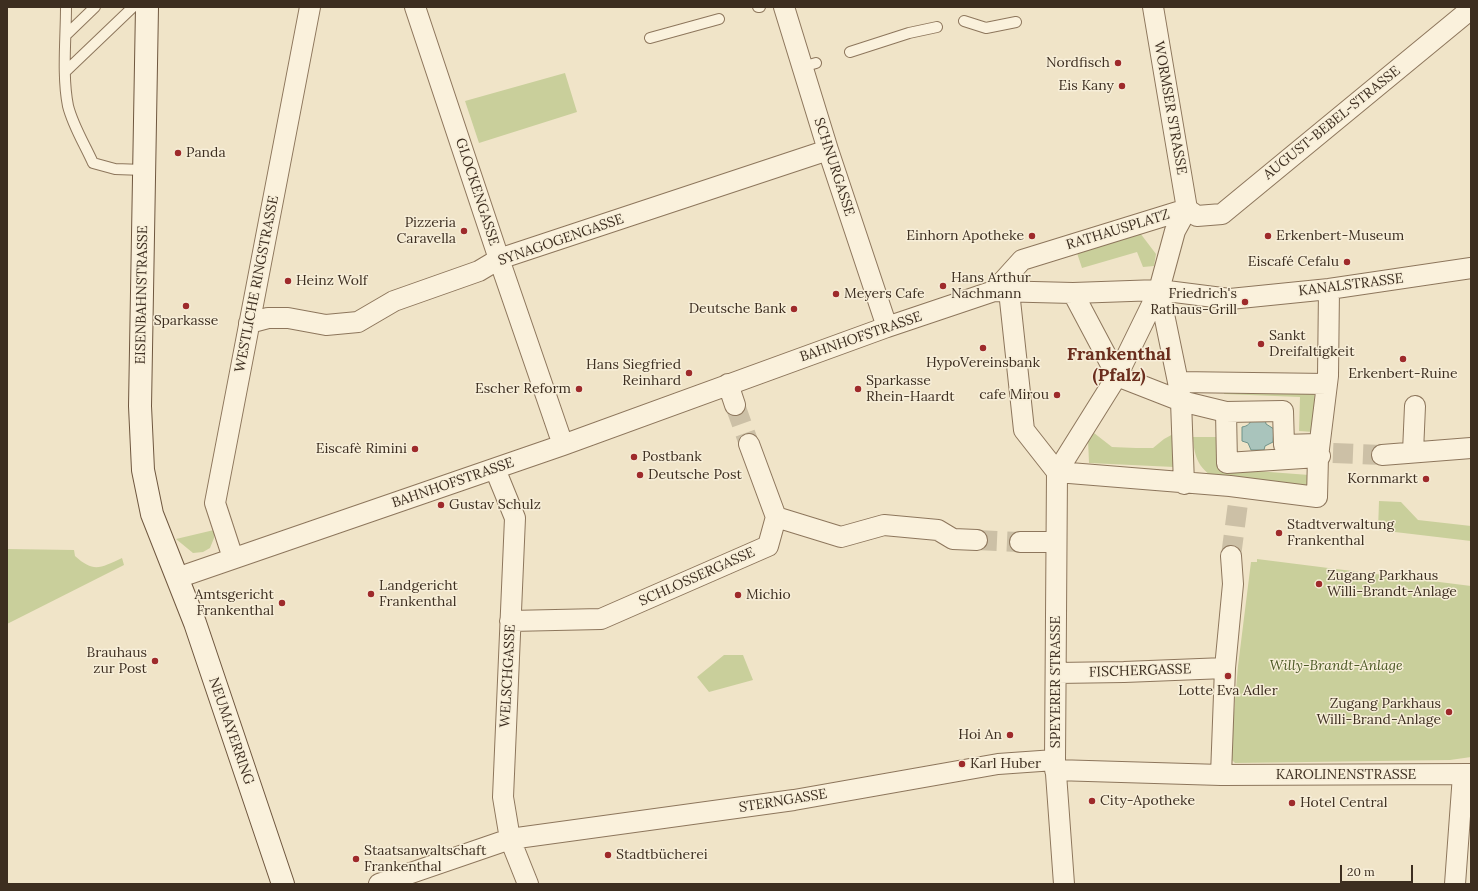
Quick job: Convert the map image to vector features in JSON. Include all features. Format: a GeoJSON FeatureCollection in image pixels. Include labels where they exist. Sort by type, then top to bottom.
{"type":"FeatureCollection","features":[{"type":"Feature","properties":{"kind":"street","name":"EISENBAHNSTRASSE"},"geometry":{"type":"LineString","coordinates":[[147,7],[140,406],[143,470],[152,514],[177,578]]}},
{"type":"Feature","properties":{"kind":"street","name":"WESTLICHE RINGSTRASSE"},"geometry":{"type":"LineString","coordinates":[[233,558],[215,503],[310,7]]}},
{"type":"Feature","properties":{"kind":"street","name":"GLOCKENGASSE"},"geometry":{"type":"LineString","coordinates":[[415,7],[563,445]]}},
{"type":"Feature","properties":{"kind":"street","name":"SCHNURGASSE"},"geometry":{"type":"LineString","coordinates":[[784,7],[809,65],[828,150],[887,326]]}},
{"type":"Feature","properties":{"kind":"street","name":"WORMSER STRASSE"},"geometry":{"type":"LineString","coordinates":[[1153,7],[1187,209]]}},
{"type":"Feature","properties":{"kind":"street","name":"AUGUST-BEBEL-STRASSE"},"geometry":{"type":"LineString","coordinates":[[1187,209],[1197,216],[1222,214],[1471,8]]}},
{"type":"Feature","properties":{"kind":"street","name":"SYNAGOGENGASSE"},"geometry":{"type":"LineString","coordinates":[[249,323],[268,318],[288,318],[326,325],[358,322],[394,301],[479,272],[499,259],[828,150]]}},
{"type":"Feature","properties":{"kind":"street","name":"RATHAUSPLATZ"},"geometry":{"type":"LineString","coordinates":[[1057,475],[1117,376],[1159,290],[1175,231],[1187,209]]}},
{"type":"Feature","properties":{"kind":"street","name":"RATHAUSPLATZ"},"geometry":{"type":"LineString","coordinates":[[1002,291],[1022,260],[1187,209]]}},
{"type":"Feature","properties":{"kind":"street","name":"KANALSTRASSE"},"geometry":{"type":"LineString","coordinates":[[1159,290],[1230,299],[1329,289],[1471,268]]}},
{"type":"Feature","properties":{"kind":"street"},"geometry":{"type":"LineString","coordinates":[[1159,290],[1073,293],[1002,291],[1024,430],[1057,475],[1230,486],[1317,496],[1326,455],[1329,289]]}},
{"type":"Feature","properties":{"kind":"street","name":"RATHAUSPLATZ"},"geometry":{"type":"LineString","coordinates":[[1159,290],[1180,392],[1184,484]]}},
{"type":"Feature","properties":{"kind":"street","name":"BAHNHOFSTRASSE"},"geometry":{"type":"LineString","coordinates":[[177,578],[563,445],[887,326],[1002,291]]}},
{"type":"Feature","properties":{"kind":"street"},"geometry":{"type":"LineString","coordinates":[[1073,293],[1117,376],[1180,392],[1226,412],[1283,411],[1284,445],[1318,444],[1326,455]]}},
{"type":"Feature","properties":{"kind":"street"},"geometry":{"type":"LineString","coordinates":[[1180,392],[1328,380]]}},
{"type":"Feature","properties":{"kind":"street"},"geometry":{"type":"LineString","coordinates":[[728,384],[735,405]]}},
{"type":"Feature","properties":{"kind":"street"},"geometry":{"type":"LineString","coordinates":[[1413,452],[1415,406]]}},
{"type":"Feature","properties":{"kind":"street"},"geometry":{"type":"LineString","coordinates":[[1226,412],[1227,463],[1326,455]]}},
{"type":"Feature","properties":{"kind":"street"},"geometry":{"type":"LineString","coordinates":[[749,444],[776,517],[841,537],[884,525],[938,530],[953,539],[977,540]]}},
{"type":"Feature","properties":{"kind":"street"},"geometry":{"type":"LineString","coordinates":[[1382,455],[1471,448]]}},
{"type":"Feature","properties":{"kind":"street","name":"WELSCHGASSE"},"geometry":{"type":"LineString","coordinates":[[495,469],[515,518],[503,796],[510,840],[528,884]]}},
{"type":"Feature","properties":{"kind":"street","name":"SPEYERER STRASSE"},"geometry":{"type":"LineString","coordinates":[[1057,475],[1055,765],[1064,884]]}},
{"type":"Feature","properties":{"kind":"street","name":"SCHLOSSERGASSE"},"geometry":{"type":"LineString","coordinates":[[510,621],[601,619],[768,546],[776,517]]}},
{"type":"Feature","properties":{"kind":"street"},"geometry":{"type":"LineString","coordinates":[[1020,542],[1056,542]]}},
{"type":"Feature","properties":{"kind":"street"},"geometry":{"type":"LineString","coordinates":[[1220,775],[1224,668],[1233,584],[1231,561]]}},
{"type":"Feature","properties":{"kind":"street","name":"NEUMAYERRING"},"geometry":{"type":"LineString","coordinates":[[177,578],[194,623],[283,884]]}},
{"type":"Feature","properties":{"kind":"street","name":"FISCHERGASSE"},"geometry":{"type":"LineString","coordinates":[[1056,673],[1224,668]]}},
{"type":"Feature","properties":{"kind":"street","name":"STERNGASSE"},"geometry":{"type":"LineString","coordinates":[[379,884],[510,840],[794,800],[998,764],[1055,765]]}},
{"type":"Feature","properties":{"kind":"street","name":"KAROLINENSTRASSE"},"geometry":{"type":"LineString","coordinates":[[1055,765],[1125,772],[1220,775],[1467,775]]}},
{"type":"Feature","properties":{"kind":"street"},"geometry":{"type":"LineString","coordinates":[[1455,884],[1467,775]]}},
{"type":"Feature","properties":{"kind":"lane"},"geometry":{"type":"LineString","coordinates":[[66,7],[66,92],[73,120],[93,163],[116,169],[144,170]]}},
{"type":"Feature","properties":{"kind":"lane"},"geometry":{"type":"LineString","coordinates":[[66,35],[95,7]]}},
{"type":"Feature","properties":{"kind":"lane"},"geometry":{"type":"LineString","coordinates":[[65,72],[133,7]]}},
{"type":"Feature","properties":{"kind":"lane"},"geometry":{"type":"LineString","coordinates":[[650,38],[719,19]]}},
{"type":"Feature","properties":{"kind":"lane"},"geometry":{"type":"LineString","coordinates":[[964,21],[986,28],[1016,22]]}},
{"type":"Feature","properties":{"kind":"lane"},"geometry":{"type":"LineString","coordinates":[[850,52],[909,33],[937,27]]}},
{"type":"Feature","properties":{"kind":"green space"},"geometry":{"type":"Polygon","coordinates":[[[565,73],[577,112],[479,143],[465,101],[565,73]]]}},
{"type":"Feature","properties":{"kind":"green space"},"geometry":{"type":"Polygon","coordinates":[[[1140,233],[1156,254],[1154,266],[1143,267],[1137,252],[1082,268],[1077,253],[1140,233]]]}},
{"type":"Feature","properties":{"kind":"green space"},"geometry":{"type":"Polygon","coordinates":[[[1224,386],[1315,390],[1313,432],[1299,431],[1300,397],[1224,394],[1224,386]]]}},
{"type":"Feature","properties":{"kind":"green space"},"geometry":{"type":"Polygon","coordinates":[[[1094,433],[1112,447],[1153,448],[1164,439],[1175,433],[1174,467],[1089,463],[1088,439],[1094,433]]]}},
{"type":"Feature","properties":{"kind":"green space"},"geometry":{"type":"Polygon","coordinates":[[[1193,437],[1218,437],[1217,468],[1309,475],[1308,489],[1219,481],[1207,473],[1199,463],[1195,452],[1193,437]]]}},
{"type":"Feature","properties":{"kind":"green space"},"geometry":{"type":"Polygon","coordinates":[[[1379,501],[1401,502],[1418,520],[1471,526],[1471,541],[1378,530],[1379,501]]]}},
{"type":"Feature","properties":{"kind":"green space"},"geometry":{"type":"Polygon","coordinates":[[[214,530],[214,538],[210,548],[203,552],[193,553],[176,539],[214,530]]]}},
{"type":"Feature","properties":{"kind":"green space"},"geometry":{"type":"Polygon","coordinates":[[[7,549],[74,550],[75,556],[92,567],[102,566],[122,558],[124,565],[7,624],[7,549]]]}},
{"type":"Feature","properties":{"kind":"green space","name":"Willy-Brandt-Anlage"},"geometry":{"type":"Polygon","coordinates":[[[1257,559],[1471,586],[1471,757],[1450,760],[1235,763],[1230,758],[1238,666],[1251,562],[1257,562],[1257,559]]]}},
{"type":"Feature","properties":{"kind":"green space"},"geometry":{"type":"Polygon","coordinates":[[[724,655],[743,655],[753,680],[709,692],[697,677],[724,655]]]}},
{"type":"Feature","properties":{"kind":"water"},"geometry":{"type":"Polygon","coordinates":[[[1252,418],[1265,419],[1266,424],[1274,429],[1273,442],[1265,446],[1264,450],[1251,450],[1248,443],[1242,441],[1242,427],[1246,426],[1252,418]]]}},
{"type":"Feature","properties":{"kind":"tunnel"},"geometry":{"type":"LineString","coordinates":[[735,405],[749,444]]}},
{"type":"Feature","properties":{"kind":"tunnel"},"geometry":{"type":"LineString","coordinates":[[1333,453],[1382,455]]}},
{"type":"Feature","properties":{"kind":"tunnel"},"geometry":{"type":"LineString","coordinates":[[1231,556],[1240,488]]}},
{"type":"Feature","properties":{"kind":"tunnel"},"geometry":{"type":"LineString","coordinates":[[977,540],[1020,542]]}},
{"type":"Feature","properties":{"kind":"place","name":"Nordfisch"},"geometry":{"type":"Point","coordinates":[1118,63]}},
{"type":"Feature","properties":{"kind":"place","name":"Eis Kany"},"geometry":{"type":"Point","coordinates":[1122,86]}},
{"type":"Feature","properties":{"kind":"place","name":"Panda"},"geometry":{"type":"Point","coordinates":[178,153]}},
{"type":"Feature","properties":{"kind":"place","name":"Pizzeria Caravella"},"geometry":{"type":"Point","coordinates":[464,231]}},
{"type":"Feature","properties":{"kind":"place","name":"Einhorn Apotheke"},"geometry":{"type":"Point","coordinates":[1032,236]}},
{"type":"Feature","properties":{"kind":"place","name":"Erkenbert-Museum"},"geometry":{"type":"Point","coordinates":[1268,236]}},
{"type":"Feature","properties":{"kind":"place","name":"Eiscafé Cefalu"},"geometry":{"type":"Point","coordinates":[1347,262]}},
{"type":"Feature","properties":{"kind":"place","name":"Heinz Wolf"},"geometry":{"type":"Point","coordinates":[288,281]}},
{"type":"Feature","properties":{"kind":"place","name":"Hans Arthur Nachmann"},"geometry":{"type":"Point","coordinates":[943,286]}},
{"type":"Feature","properties":{"kind":"place","name":"Meyers Cafe"},"geometry":{"type":"Point","coordinates":[836,294]}},
{"type":"Feature","properties":{"kind":"place","name":"Friedrich's Rathaus-Grill"},"geometry":{"type":"Point","coordinates":[1245,302]}},
{"type":"Feature","properties":{"kind":"place","name":"Sparkasse"},"geometry":{"type":"Point","coordinates":[186,306]}},
{"type":"Feature","properties":{"kind":"place","name":"Deutsche Bank"},"geometry":{"type":"Point","coordinates":[794,309]}},
{"type":"Feature","properties":{"kind":"place","name":"Sankt Dreifaltigkeit"},"geometry":{"type":"Point","coordinates":[1261,344]}},
{"type":"Feature","properties":{"kind":"place","name":"HypoVereinsbank"},"geometry":{"type":"Point","coordinates":[983,348]}},
{"type":"Feature","properties":{"kind":"place","name":"Erkenbert-Ruine"},"geometry":{"type":"Point","coordinates":[1403,359]}},
{"type":"Feature","properties":{"kind":"place","name":"Hans Siegfried Reinhard"},"geometry":{"type":"Point","coordinates":[689,373]}},
{"type":"Feature","properties":{"kind":"place","name":"Escher Reform"},"geometry":{"type":"Point","coordinates":[579,389]}},
{"type":"Feature","properties":{"kind":"place","name":"Sparkasse Rhein-Haardt"},"geometry":{"type":"Point","coordinates":[858,389]}},
{"type":"Feature","properties":{"kind":"place","name":"cafe Mirou"},"geometry":{"type":"Point","coordinates":[1057,395]}},
{"type":"Feature","properties":{"kind":"place","name":"Eiscafè Rimini"},"geometry":{"type":"Point","coordinates":[415,449]}},
{"type":"Feature","properties":{"kind":"place","name":"Postbank"},"geometry":{"type":"Point","coordinates":[634,457]}},
{"type":"Feature","properties":{"kind":"place","name":"Deutsche Post"},"geometry":{"type":"Point","coordinates":[640,475]}},
{"type":"Feature","properties":{"kind":"place","name":"Kornmarkt"},"geometry":{"type":"Point","coordinates":[1426,479]}},
{"type":"Feature","properties":{"kind":"place","name":"Gustav Schulz"},"geometry":{"type":"Point","coordinates":[441,505]}},
{"type":"Feature","properties":{"kind":"place","name":"Stadtverwaltung Frankenthal"},"geometry":{"type":"Point","coordinates":[1279,533]}},
{"type":"Feature","properties":{"kind":"place","name":"Zugang Parkhaus Willi-Brandt-Anlage"},"geometry":{"type":"Point","coordinates":[1319,584]}},
{"type":"Feature","properties":{"kind":"place","name":"Landgericht Frankenthal"},"geometry":{"type":"Point","coordinates":[371,594]}},
{"type":"Feature","properties":{"kind":"place","name":"Michio"},"geometry":{"type":"Point","coordinates":[738,595]}},
{"type":"Feature","properties":{"kind":"place","name":"Amtsgericht Frankenthal"},"geometry":{"type":"Point","coordinates":[282,603]}},
{"type":"Feature","properties":{"kind":"place","name":"Brauhaus zur Post"},"geometry":{"type":"Point","coordinates":[155,661]}},
{"type":"Feature","properties":{"kind":"place","name":"Lotte Eva Adler"},"geometry":{"type":"Point","coordinates":[1228,676]}},
{"type":"Feature","properties":{"kind":"place","name":"Zugang Parkhaus Willi-Brand-Anlage"},"geometry":{"type":"Point","coordinates":[1449,712]}},
{"type":"Feature","properties":{"kind":"place","name":"Hoi An"},"geometry":{"type":"Point","coordinates":[1010,735]}},
{"type":"Feature","properties":{"kind":"place","name":"Karl Huber"},"geometry":{"type":"Point","coordinates":[962,764]}},
{"type":"Feature","properties":{"kind":"place","name":"City-Apotheke"},"geometry":{"type":"Point","coordinates":[1092,801]}},
{"type":"Feature","properties":{"kind":"place","name":"Hotel Central"},"geometry":{"type":"Point","coordinates":[1292,803]}},
{"type":"Feature","properties":{"kind":"place","name":"Stadtbücherei"},"geometry":{"type":"Point","coordinates":[608,855]}},
{"type":"Feature","properties":{"kind":"place","name":"Staatsanwaltschaft Frankenthal"},"geometry":{"type":"Point","coordinates":[356,859]}},
{"type":"Feature","properties":{"kind":"district","name":"Frankenthal (Pfalz)"},"geometry":{"type":"Point","coordinates":[1119,365]}}]}
